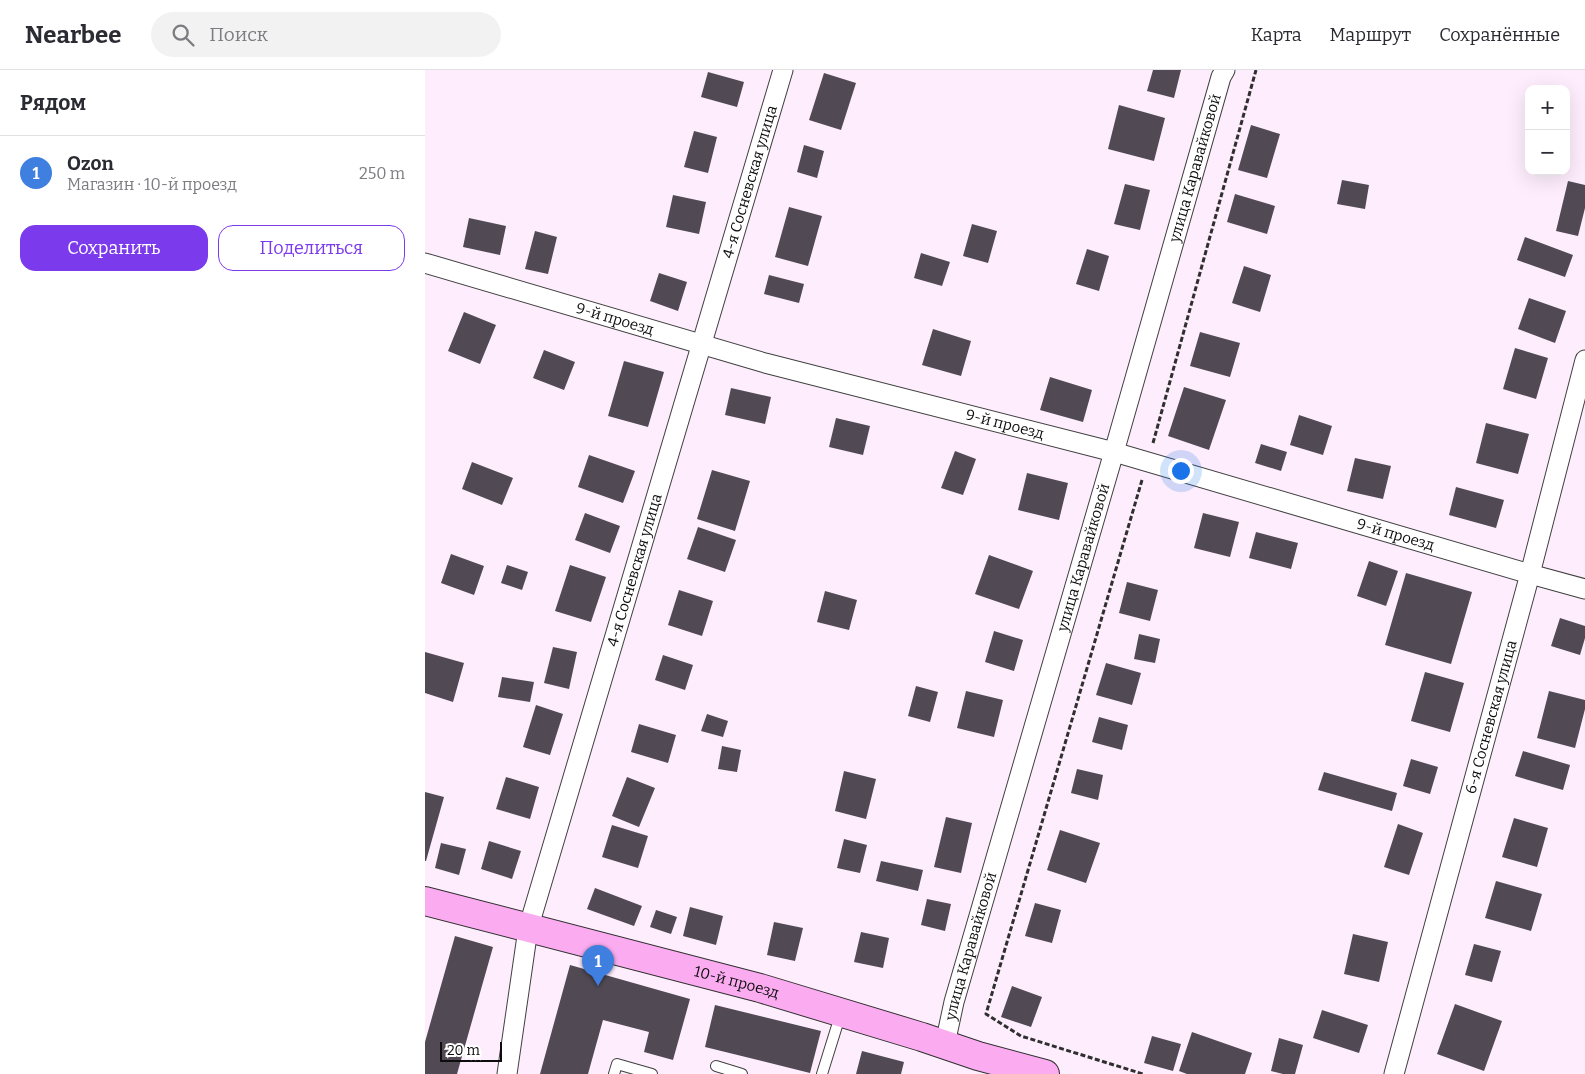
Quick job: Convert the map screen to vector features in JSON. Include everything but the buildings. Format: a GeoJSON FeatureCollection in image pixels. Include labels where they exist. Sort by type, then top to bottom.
{"type":"FeatureCollection","features":[{"type":"Feature","properties":{"kind":"main road","name":"10-й проезд"},"geometry":{"type":"LineString","coordinates":[[425,901],[760,988],[841,1012],[945,1044],[976,1065],[1045,1074]]}},
{"type":"Feature","properties":{"kind":"street","name":"4-я Сосневская улица"},"geometry":{"type":"LineString","coordinates":[[507,1074],[528,929],[783,70]]}},
{"type":"Feature","properties":{"kind":"street","name":"улица Каравайковой"},"geometry":{"type":"LineString","coordinates":[[945,1044],[954,1002],[1221,77],[1225,70]]}},
{"type":"Feature","properties":{"kind":"street","name":"9-й проезд"},"geometry":{"type":"LineString","coordinates":[[425,263],[765,363],[1114,452],[1585,589]]}},
{"type":"Feature","properties":{"kind":"street","name":"6-я Сосневская улица"},"geometry":{"type":"LineString","coordinates":[[1394,1074],[1530,574],[1585,360]]}},
{"type":"Feature","properties":{"kind":"lane"},"geometry":{"type":"LineString","coordinates":[[822,1074],[841,1012]]}},
{"type":"Feature","properties":{"kind":"lane"},"geometry":{"type":"LineString","coordinates":[[614,1074],[617,1064],[652,1074]]}},
{"type":"Feature","properties":{"kind":"lane"},"geometry":{"type":"LineString","coordinates":[[716,1066],[742,1074]]}},
{"type":"Feature","properties":{"kind":"path"},"geometry":{"type":"LineString","coordinates":[[1143,1074],[1021,1036],[986,1014],[1147,462],[1256,70]]}},
{"type":"Feature","properties":{"kind":"place","name":"Ozon"},"geometry":{"type":"Point","coordinates":[598,986]}}]}
